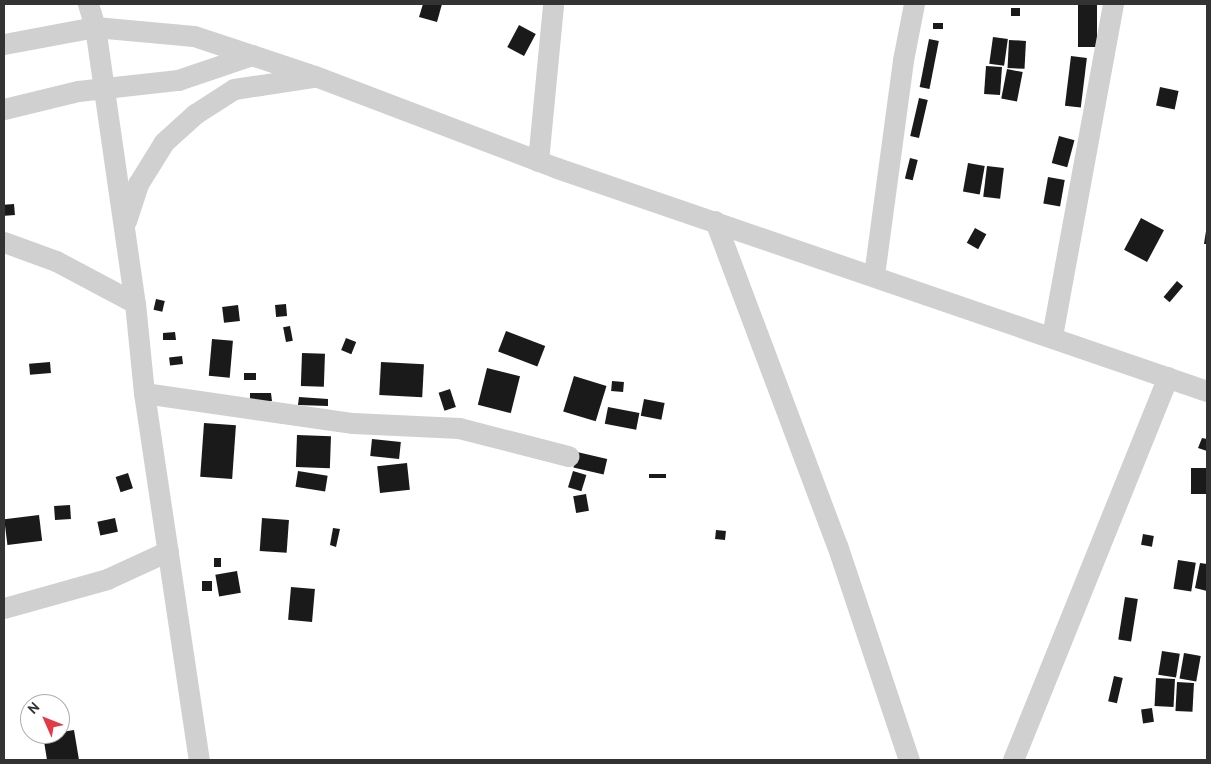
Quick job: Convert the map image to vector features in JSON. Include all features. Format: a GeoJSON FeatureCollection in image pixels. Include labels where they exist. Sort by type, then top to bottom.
{"type":"FeatureCollection","features":[{"type":"Feature","properties":{"kind":"street"},"geometry":{"type":"LineString","coordinates":[[88,4],[95,27],[135,303],[144,393],[200,760]]}},
{"type":"Feature","properties":{"kind":"street"},"geometry":{"type":"LineString","coordinates":[[538,161],[553,4]]}},
{"type":"Feature","properties":{"kind":"street"},"geometry":{"type":"LineString","coordinates":[[874,275],[903,60],[914,4]]}},
{"type":"Feature","properties":{"kind":"street"},"geometry":{"type":"LineString","coordinates":[[1052,336],[1113,4]]}},
{"type":"Feature","properties":{"kind":"street"},"geometry":{"type":"LineString","coordinates":[[4,44],[95,27],[194,36],[316,76],[538,161],[1052,336],[1207,391]]}},
{"type":"Feature","properties":{"kind":"street"},"geometry":{"type":"LineString","coordinates":[[4,109],[78,90],[178,80],[252,55]]}},
{"type":"Feature","properties":{"kind":"street"},"geometry":{"type":"LineString","coordinates":[[124,226],[138,184],[164,142],[195,114],[234,89],[316,76]]}},
{"type":"Feature","properties":{"kind":"street"},"geometry":{"type":"LineString","coordinates":[[714,221],[837,545],[909,760]]}},
{"type":"Feature","properties":{"kind":"street"},"geometry":{"type":"LineString","coordinates":[[4,242],[56,261],[135,303]]}},
{"type":"Feature","properties":{"kind":"street"},"geometry":{"type":"LineString","coordinates":[[1013,760],[1168,377]]}},
{"type":"Feature","properties":{"kind":"street"},"geometry":{"type":"LineString","coordinates":[[144,393],[354,423],[458,428],[568,456]]}},
{"type":"Feature","properties":{"kind":"street"},"geometry":{"type":"LineString","coordinates":[[4,608],[107,579],[168,552]]}},
{"type":"Feature","properties":{"kind":"building"},"geometry":{"type":"Polygon","coordinates":[[[423,4],[442,4],[437,22],[419,17],[423,4]]]}},
{"type":"Feature","properties":{"kind":"building"},"geometry":{"type":"Polygon","coordinates":[[[1078,4],[1097,4],[1097,47],[1078,47],[1078,4]]]}},
{"type":"Feature","properties":{"kind":"building"},"geometry":{"type":"Polygon","coordinates":[[[1011,8],[1020,8],[1020,16],[1011,16],[1011,8]]]}},
{"type":"Feature","properties":{"kind":"building"},"geometry":{"type":"Polygon","coordinates":[[[933,23],[943,23],[943,29],[933,29],[933,23]]]}},
{"type":"Feature","properties":{"kind":"building"},"geometry":{"type":"Polygon","coordinates":[[[519,25],[536,34],[524,56],[507,47],[519,25]]]}},
{"type":"Feature","properties":{"kind":"building"},"geometry":{"type":"Polygon","coordinates":[[[993,37],[1008,39],[1004,66],[989,64],[993,37]]]}},
{"type":"Feature","properties":{"kind":"building"},"geometry":{"type":"Polygon","coordinates":[[[929,39],[939,41],[929,89],[920,87],[929,39]]]}},
{"type":"Feature","properties":{"kind":"building"},"geometry":{"type":"Polygon","coordinates":[[[1009,40],[1026,41],[1025,69],[1008,68],[1009,40]]]}},
{"type":"Feature","properties":{"kind":"building"},"geometry":{"type":"Polygon","coordinates":[[[1071,56],[1087,58],[1081,108],[1065,106],[1071,56]]]}},
{"type":"Feature","properties":{"kind":"building"},"geometry":{"type":"Polygon","coordinates":[[[986,66],[1002,67],[1000,95],[984,94],[986,66]]]}},
{"type":"Feature","properties":{"kind":"building"},"geometry":{"type":"Polygon","coordinates":[[[1007,69],[1023,72],[1017,102],[1001,98],[1007,69]]]}},
{"type":"Feature","properties":{"kind":"building"},"geometry":{"type":"Polygon","coordinates":[[[1160,87],[1179,91],[1175,110],[1156,106],[1160,87]]]}},
{"type":"Feature","properties":{"kind":"building"},"geometry":{"type":"Polygon","coordinates":[[[919,98],[928,100],[919,138],[910,136],[919,98]]]}},
{"type":"Feature","properties":{"kind":"building"},"geometry":{"type":"Polygon","coordinates":[[[1059,136],[1074,140],[1067,167],[1052,163],[1059,136]]]}},
{"type":"Feature","properties":{"kind":"building"},"geometry":{"type":"Polygon","coordinates":[[[910,158],[918,160],[913,180],[905,178],[910,158]]]}},
{"type":"Feature","properties":{"kind":"building"},"geometry":{"type":"Polygon","coordinates":[[[968,163],[985,166],[980,195],[963,192],[968,163]]]}},
{"type":"Feature","properties":{"kind":"building"},"geometry":{"type":"Polygon","coordinates":[[[987,166],[1004,168],[1000,199],[983,197],[987,166]]]}},
{"type":"Feature","properties":{"kind":"building"},"geometry":{"type":"Polygon","coordinates":[[[1048,177],[1065,180],[1060,207],[1043,204],[1048,177]]]}},
{"type":"Feature","properties":{"kind":"building"},"geometry":{"type":"Polygon","coordinates":[[[14,204],[15,215],[5,216],[4,205],[14,204]]]}},
{"type":"Feature","properties":{"kind":"building"},"geometry":{"type":"Polygon","coordinates":[[[1141,218],[1164,230],[1147,262],[1124,250],[1141,218]]]}},
{"type":"Feature","properties":{"kind":"building"},"geometry":{"type":"Polygon","coordinates":[[[975,228],[986,234],[978,249],[967,243],[975,228]]]}},
{"type":"Feature","properties":{"kind":"building"},"geometry":{"type":"Polygon","coordinates":[[[1206,231],[1207,244],[1204,244],[1206,231]]]}},
{"type":"Feature","properties":{"kind":"building"},"geometry":{"type":"Polygon","coordinates":[[[1177,281],[1183,286],[1170,302],[1164,297],[1177,281]]]}},
{"type":"Feature","properties":{"kind":"building"},"geometry":{"type":"Polygon","coordinates":[[[156,299],[165,301],[162,312],[154,310],[156,299]]]}},
{"type":"Feature","properties":{"kind":"building"},"geometry":{"type":"Polygon","coordinates":[[[286,304],[287,316],[276,317],[275,305],[286,304]]]}},
{"type":"Feature","properties":{"kind":"building"},"geometry":{"type":"Polygon","coordinates":[[[238,305],[240,321],[224,323],[222,307],[238,305]]]}},
{"type":"Feature","properties":{"kind":"building"},"geometry":{"type":"Polygon","coordinates":[[[290,326],[293,341],[286,342],[283,327],[290,326]]]}},
{"type":"Feature","properties":{"kind":"building"},"geometry":{"type":"Polygon","coordinates":[[[506,331],[545,346],[537,367],[498,352],[506,331]]]}},
{"type":"Feature","properties":{"kind":"building"},"geometry":{"type":"Polygon","coordinates":[[[175,332],[176,340],[163,340],[163,333],[175,332]]]}},
{"type":"Feature","properties":{"kind":"building"},"geometry":{"type":"Polygon","coordinates":[[[346,338],[356,342],[351,354],[341,350],[346,338]]]}},
{"type":"Feature","properties":{"kind":"building"},"geometry":{"type":"Polygon","coordinates":[[[212,339],[233,341],[230,378],[209,376],[212,339]]]}},
{"type":"Feature","properties":{"kind":"building"},"geometry":{"type":"Polygon","coordinates":[[[302,353],[325,354],[324,387],[301,386],[302,353]]]}},
{"type":"Feature","properties":{"kind":"building"},"geometry":{"type":"Polygon","coordinates":[[[182,356],[183,364],[170,366],[169,358],[182,356]]]}},
{"type":"Feature","properties":{"kind":"building"},"geometry":{"type":"Polygon","coordinates":[[[50,362],[51,373],[30,375],[29,364],[50,362]]]}},
{"type":"Feature","properties":{"kind":"building"},"geometry":{"type":"Polygon","coordinates":[[[381,362],[424,364],[422,397],[379,395],[381,362]]]}},
{"type":"Feature","properties":{"kind":"building"},"geometry":{"type":"Polygon","coordinates":[[[487,368],[520,376],[511,413],[478,405],[487,368]]]}},
{"type":"Feature","properties":{"kind":"building"},"geometry":{"type":"Polygon","coordinates":[[[244,373],[256,373],[256,380],[244,380],[244,373]]]}},
{"type":"Feature","properties":{"kind":"building"},"geometry":{"type":"Polygon","coordinates":[[[574,376],[607,386],[596,421],[563,411],[574,376]]]}},
{"type":"Feature","properties":{"kind":"building"},"geometry":{"type":"Polygon","coordinates":[[[612,381],[624,382],[623,392],[611,391],[612,381]]]}},
{"type":"Feature","properties":{"kind":"building"},"geometry":{"type":"Polygon","coordinates":[[[450,389],[456,407],[444,411],[439,393],[450,389]]]}},
{"type":"Feature","properties":{"kind":"building"},"geometry":{"type":"Polygon","coordinates":[[[250,393],[271,393],[272,401],[250,402],[250,393]]]}},
{"type":"Feature","properties":{"kind":"building"},"geometry":{"type":"Polygon","coordinates":[[[299,397],[328,399],[328,406],[298,405],[299,397]]]}},
{"type":"Feature","properties":{"kind":"building"},"geometry":{"type":"Polygon","coordinates":[[[644,399],[665,403],[661,420],[641,416],[644,399]]]}},
{"type":"Feature","properties":{"kind":"building"},"geometry":{"type":"Polygon","coordinates":[[[608,407],[639,413],[636,430],[605,424],[608,407]]]}},
{"type":"Feature","properties":{"kind":"building"},"geometry":{"type":"Polygon","coordinates":[[[204,423],[236,425],[232,479],[200,477],[204,423]]]}},
{"type":"Feature","properties":{"kind":"building"},"geometry":{"type":"Polygon","coordinates":[[[297,435],[331,436],[330,468],[296,467],[297,435]]]}},
{"type":"Feature","properties":{"kind":"building"},"geometry":{"type":"Polygon","coordinates":[[[1202,438],[1207,439],[1207,451],[1198,448],[1202,438]]]}},
{"type":"Feature","properties":{"kind":"building"},"geometry":{"type":"Polygon","coordinates":[[[372,439],[401,442],[399,459],[370,456],[372,439]]]}},
{"type":"Feature","properties":{"kind":"building"},"geometry":{"type":"Polygon","coordinates":[[[577,452],[607,459],[604,475],[573,468],[577,452]]]}},
{"type":"Feature","properties":{"kind":"building"},"geometry":{"type":"Polygon","coordinates":[[[407,463],[410,490],[380,493],[377,466],[407,463]]]}},
{"type":"Feature","properties":{"kind":"building"},"geometry":{"type":"Polygon","coordinates":[[[1191,468],[1207,468],[1207,494],[1191,494],[1191,468]]]}},
{"type":"Feature","properties":{"kind":"building"},"geometry":{"type":"Polygon","coordinates":[[[298,471],[328,476],[325,491],[295,487],[298,471]]]}},
{"type":"Feature","properties":{"kind":"building"},"geometry":{"type":"Polygon","coordinates":[[[573,471],[586,475],[581,491],[568,487],[573,471]]]}},
{"type":"Feature","properties":{"kind":"building"},"geometry":{"type":"Polygon","coordinates":[[[128,473],[133,488],[121,492],[116,477],[128,473]]]}},
{"type":"Feature","properties":{"kind":"building"},"geometry":{"type":"Polygon","coordinates":[[[649,474],[666,474],[666,478],[649,478],[649,474]]]}},
{"type":"Feature","properties":{"kind":"building"},"geometry":{"type":"Polygon","coordinates":[[[586,494],[589,511],[576,513],[573,496],[586,494]]]}},
{"type":"Feature","properties":{"kind":"building"},"geometry":{"type":"Polygon","coordinates":[[[70,505],[71,519],[55,520],[54,506],[70,505]]]}},
{"type":"Feature","properties":{"kind":"building"},"geometry":{"type":"Polygon","coordinates":[[[39,515],[42,541],[7,545],[4,519],[39,515]]]}},
{"type":"Feature","properties":{"kind":"building"},"geometry":{"type":"Polygon","coordinates":[[[115,518],[118,532],[100,535],[97,522],[115,518]]]}},
{"type":"Feature","properties":{"kind":"building"},"geometry":{"type":"Polygon","coordinates":[[[262,518],[289,520],[287,553],[260,551],[262,518]]]}},
{"type":"Feature","properties":{"kind":"building"},"geometry":{"type":"Polygon","coordinates":[[[333,528],[340,529],[336,547],[330,545],[333,528]]]}},
{"type":"Feature","properties":{"kind":"building"},"geometry":{"type":"Polygon","coordinates":[[[716,530],[726,531],[725,540],[715,539],[716,530]]]}},
{"type":"Feature","properties":{"kind":"building"},"geometry":{"type":"Polygon","coordinates":[[[1143,534],[1154,536],[1152,547],[1141,545],[1143,534]]]}},
{"type":"Feature","properties":{"kind":"building"},"geometry":{"type":"Polygon","coordinates":[[[214,558],[221,558],[221,567],[214,567],[214,558]]]}},
{"type":"Feature","properties":{"kind":"building"},"geometry":{"type":"Polygon","coordinates":[[[1178,560],[1196,563],[1191,591],[1173,589],[1178,560]]]}},
{"type":"Feature","properties":{"kind":"building"},"geometry":{"type":"Polygon","coordinates":[[[1200,563],[1207,564],[1207,591],[1195,588],[1200,563]]]}},
{"type":"Feature","properties":{"kind":"building"},"geometry":{"type":"Polygon","coordinates":[[[237,571],[241,593],[219,596],[215,575],[237,571]]]}},
{"type":"Feature","properties":{"kind":"building"},"geometry":{"type":"Polygon","coordinates":[[[202,581],[212,581],[212,591],[202,591],[202,581]]]}},
{"type":"Feature","properties":{"kind":"building"},"geometry":{"type":"Polygon","coordinates":[[[291,587],[315,589],[312,622],[288,620],[291,587]]]}},
{"type":"Feature","properties":{"kind":"building"},"geometry":{"type":"Polygon","coordinates":[[[1125,597],[1138,599],[1131,642],[1118,639],[1125,597]]]}},
{"type":"Feature","properties":{"kind":"building"},"geometry":{"type":"Polygon","coordinates":[[[1162,651],[1180,654],[1176,678],[1158,675],[1162,651]]]}},
{"type":"Feature","properties":{"kind":"building"},"geometry":{"type":"Polygon","coordinates":[[[1184,653],[1201,656],[1196,682],[1179,679],[1184,653]]]}},
{"type":"Feature","properties":{"kind":"building"},"geometry":{"type":"Polygon","coordinates":[[[1114,676],[1123,678],[1117,703],[1108,701],[1114,676]]]}},
{"type":"Feature","properties":{"kind":"building"},"geometry":{"type":"Polygon","coordinates":[[[1156,678],[1175,679],[1174,707],[1155,706],[1156,678]]]}},
{"type":"Feature","properties":{"kind":"building"},"geometry":{"type":"Polygon","coordinates":[[[1177,682],[1194,683],[1192,712],[1175,711],[1177,682]]]}},
{"type":"Feature","properties":{"kind":"building"},"geometry":{"type":"Polygon","coordinates":[[[1152,708],[1154,722],[1143,723],[1141,710],[1152,708]]]}},
{"type":"Feature","properties":{"kind":"building"},"geometry":{"type":"Polygon","coordinates":[[[74,730],[79,760],[47,760],[44,744],[70,744],[70,731],[74,730]]]}}]}
